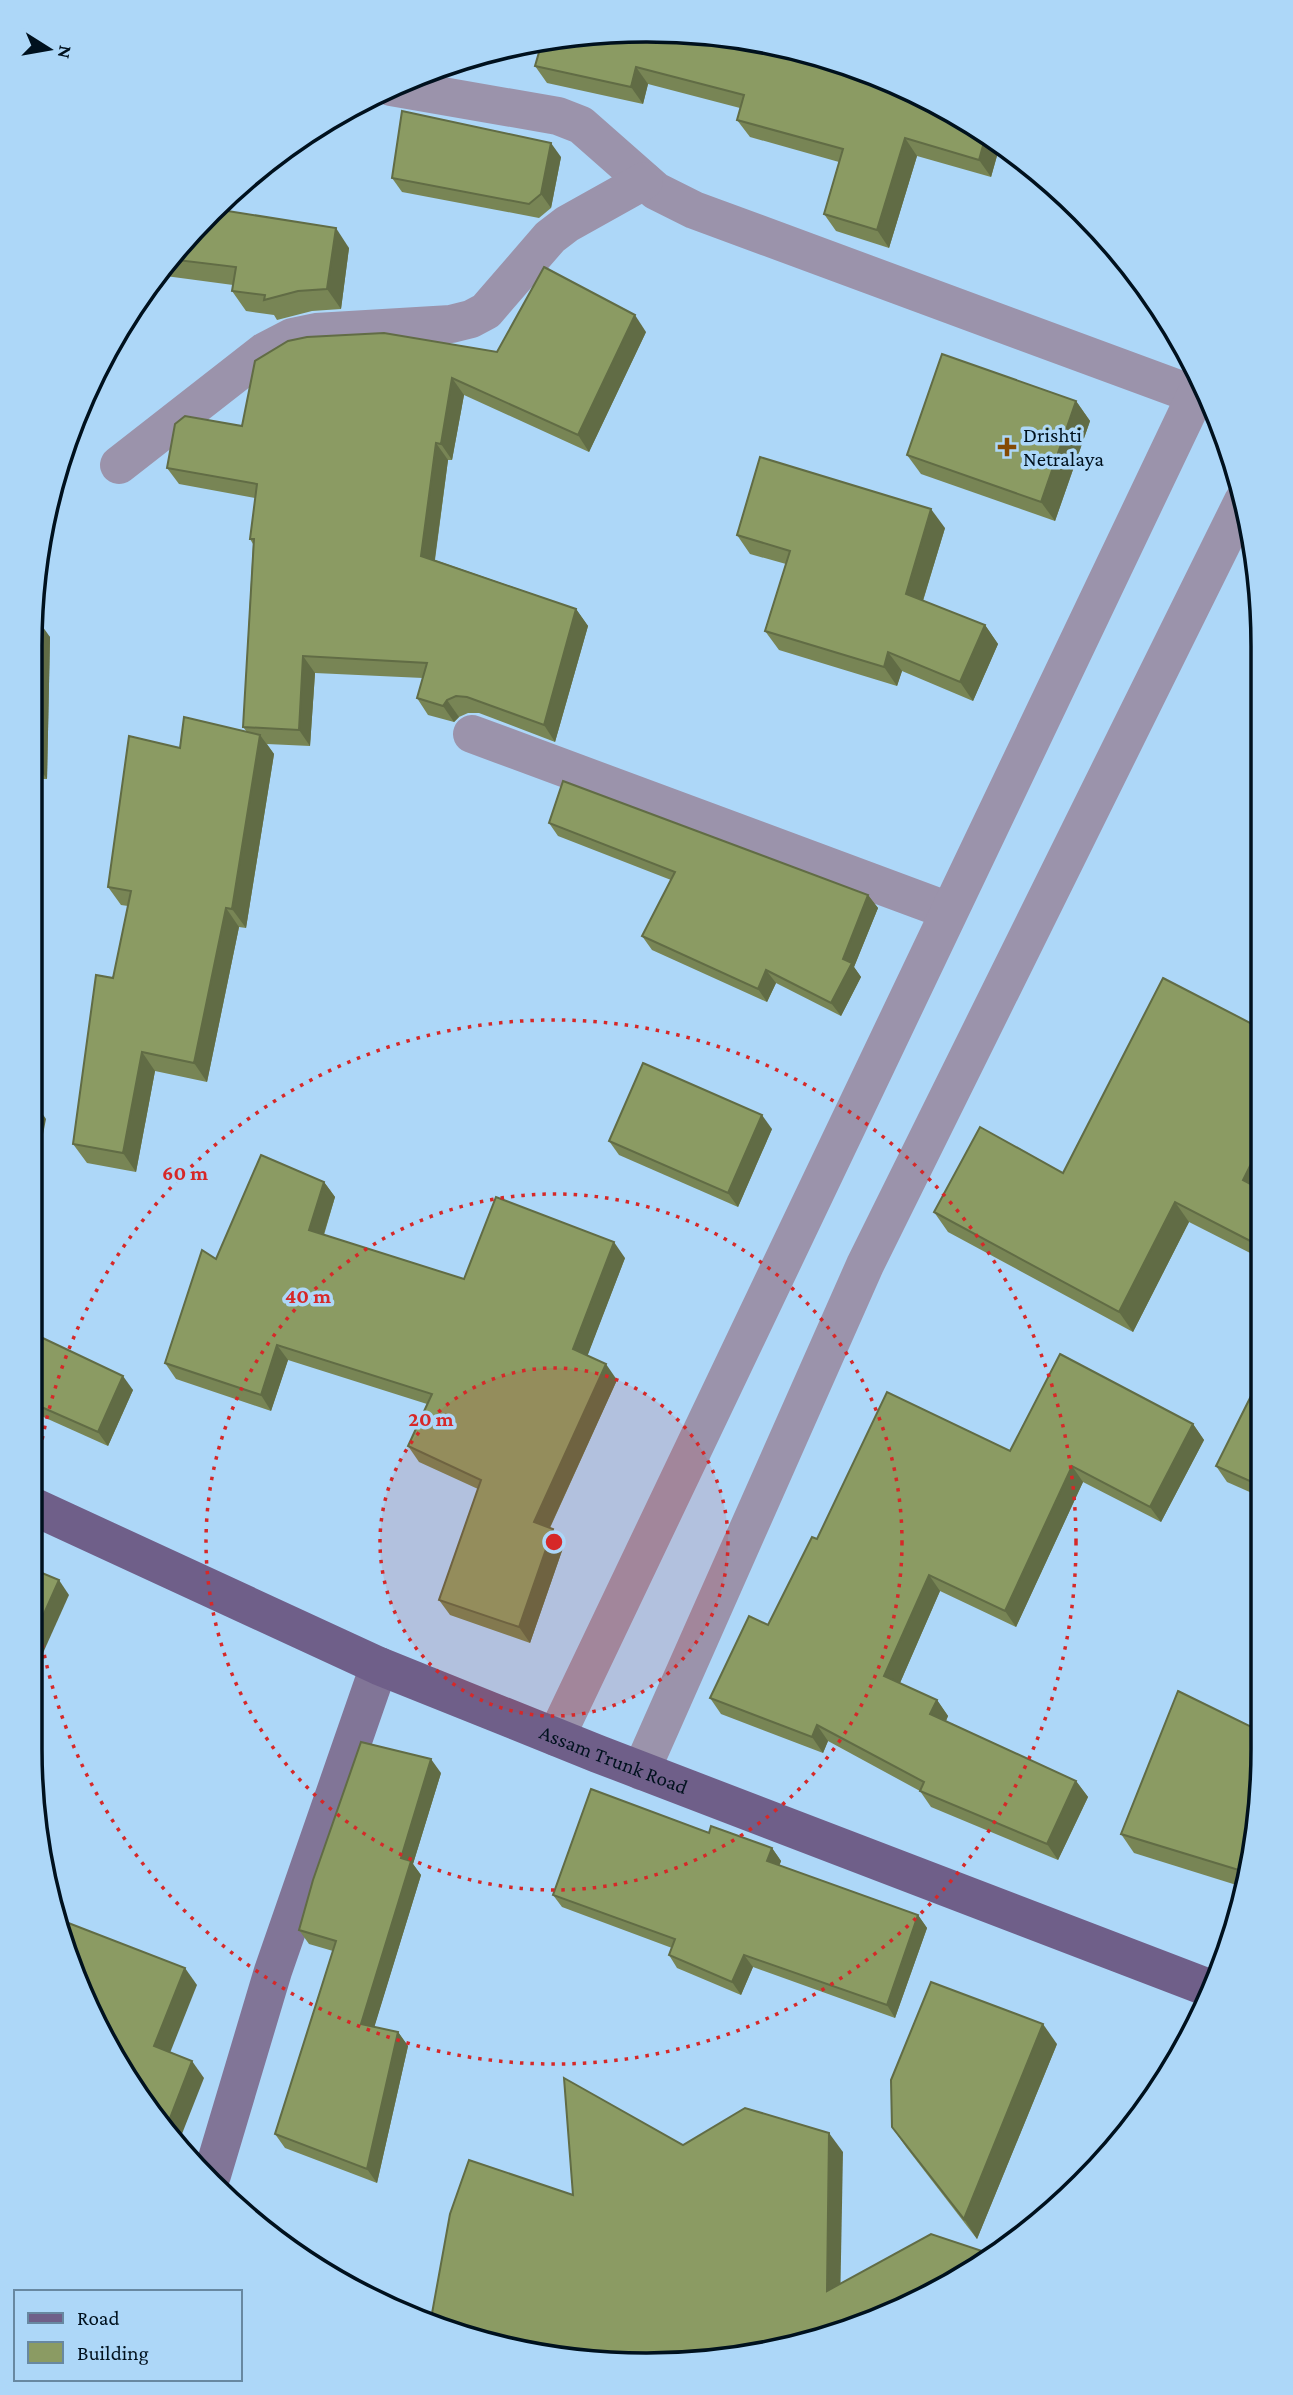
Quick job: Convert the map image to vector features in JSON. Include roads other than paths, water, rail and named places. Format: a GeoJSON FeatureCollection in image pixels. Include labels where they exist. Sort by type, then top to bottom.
{"type":"FeatureCollection","features":[{"type":"Feature","properties":{"kind":"main road","name":"Assam Trunk Road"},"geometry":{"type":"LineString","coordinates":[[42,1511],[379,1666],[641,1770],[1203,1986]]}},
{"type":"Feature","properties":{"kind":"street"},"geometry":{"type":"LineString","coordinates":[[410,90],[558,116],[581,125],[656,191],[694,210],[1194,389]]}},
{"type":"Feature","properties":{"kind":"street"},"geometry":{"type":"LineString","coordinates":[[119,466],[265,351],[292,337],[316,332],[451,324],[471,319],[486,311],[550,237],[567,224],[644,181]]}},
{"type":"Feature","properties":{"kind":"street"},"geometry":{"type":"LineString","coordinates":[[556,1737],[1196,395]]}},
{"type":"Feature","properties":{"kind":"street"},"geometry":{"type":"LineString","coordinates":[[641,1770],[865,1265],[1236,515]]}},
{"type":"Feature","properties":{"kind":"street"},"geometry":{"type":"LineString","coordinates":[[472,734],[948,911]]}},
{"type":"Feature","properties":{"kind":"street"},"geometry":{"type":"LineString","coordinates":[[213,2170],[273,1971],[379,1666]]}},
{"type":"Feature","properties":{"kind":"place","name":"Drishti Netralaya"},"geometry":{"type":"Point","coordinates":[1007,447]}}]}
